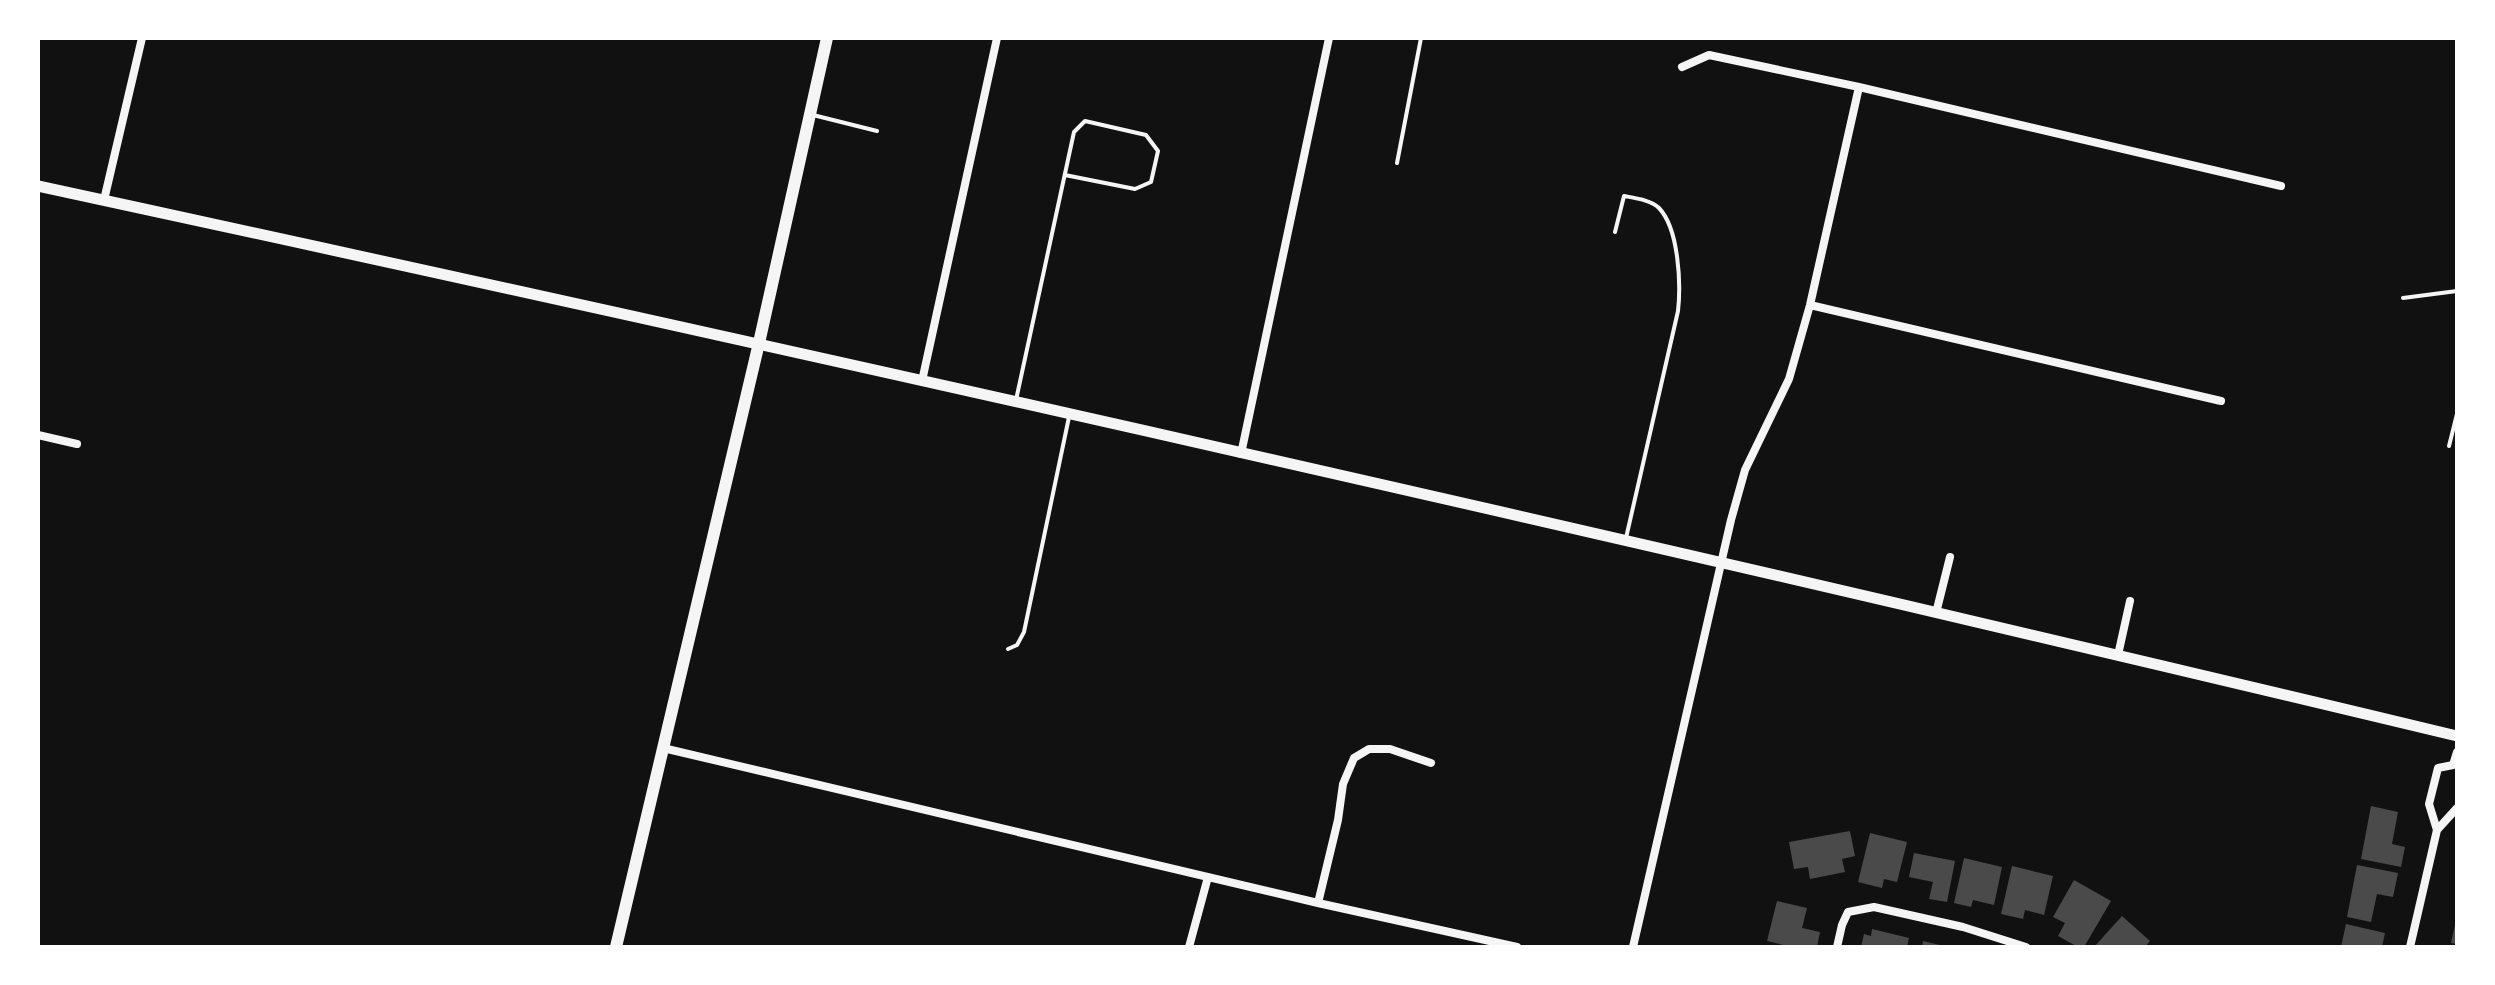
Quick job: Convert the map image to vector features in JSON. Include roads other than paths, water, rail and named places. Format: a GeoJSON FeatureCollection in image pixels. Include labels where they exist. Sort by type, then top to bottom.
{"type":"FeatureCollection","features":[{"type":"Feature","properties":{"kind":"main road"},"geometry":{"type":"LineString","coordinates":[[616,947],[759,343],[827,38]]}},
{"type":"Feature","properties":{"kind":"street"},"geometry":{"type":"LineString","coordinates":[[104,200],[142,38]]}},
{"type":"Feature","properties":{"kind":"street"},"geometry":{"type":"LineString","coordinates":[[922,381],[997,38]]}},
{"type":"Feature","properties":{"kind":"street"},"geometry":{"type":"LineString","coordinates":[[1241,454],[1329,38]]}},
{"type":"Feature","properties":{"kind":"street"},"geometry":{"type":"LineString","coordinates":[[1682,67],[1709,55],[2281,186]]}},
{"type":"Feature","properties":{"kind":"street"},"geometry":{"type":"LineString","coordinates":[[1633,947],[1745,470],[1789,379],[1810,305],[1859,87]]}},
{"type":"Feature","properties":{"kind":"street"},"geometry":{"type":"LineString","coordinates":[[38,186],[759,343],[2118,655],[2457,736]]}},
{"type":"Feature","properties":{"kind":"street"},"geometry":{"type":"LineString","coordinates":[[1810,305],[2221,401]]}},
{"type":"Feature","properties":{"kind":"street"},"geometry":{"type":"LineString","coordinates":[[38,435],[77,444]]}},
{"type":"Feature","properties":{"kind":"street"},"geometry":{"type":"LineString","coordinates":[[1936,613],[1950,557]]}},
{"type":"Feature","properties":{"kind":"street"},"geometry":{"type":"LineString","coordinates":[[2118,655],[2130,601]]}},
{"type":"Feature","properties":{"kind":"street"},"geometry":{"type":"LineString","coordinates":[[663,748],[1517,947]]}},
{"type":"Feature","properties":{"kind":"street"},"geometry":{"type":"LineString","coordinates":[[1318,903],[1338,820],[1343,784],[1354,758],[1369,749],[1390,749],[1431,763]]}},
{"type":"Feature","properties":{"kind":"street"},"geometry":{"type":"LineString","coordinates":[[2437,830],[2429,804],[2438,768],[2455,768],[2457,752]]}},
{"type":"Feature","properties":{"kind":"street"},"geometry":{"type":"LineString","coordinates":[[2410,947],[2437,830],[2457,808]]}},
{"type":"Feature","properties":{"kind":"street"},"geometry":{"type":"LineString","coordinates":[[1189,947],[1208,877]]}},
{"type":"Feature","properties":{"kind":"street"},"geometry":{"type":"LineString","coordinates":[[1837,947],[1848,912],[1874,907],[1963,927],[2026,947]]}},
{"type":"Feature","properties":{"kind":"lane"},"geometry":{"type":"LineString","coordinates":[[1397,163],[1421,38]]}},
{"type":"Feature","properties":{"kind":"lane"},"geometry":{"type":"LineString","coordinates":[[810,114],[877,131]]}},
{"type":"Feature","properties":{"kind":"lane"},"geometry":{"type":"LineString","coordinates":[[1016,403],[1074,132],[1085,121],[1146,135],[1158,151],[1151,182],[1135,189],[1065,175]]}},
{"type":"Feature","properties":{"kind":"lane"},"geometry":{"type":"LineString","coordinates":[[1615,232],[1624,196],[1657,206],[1665,217],[1678,261],[1680,292],[1625,541]]}},
{"type":"Feature","properties":{"kind":"lane"},"geometry":{"type":"LineString","coordinates":[[2403,298],[2457,291]]}},
{"type":"Feature","properties":{"kind":"lane"},"geometry":{"type":"LineString","coordinates":[[2449,446],[2457,414]]}},
{"type":"Feature","properties":{"kind":"lane"},"geometry":{"type":"LineString","coordinates":[[1008,649],[1017,645],[1024,632],[1070,415]]}}]}
